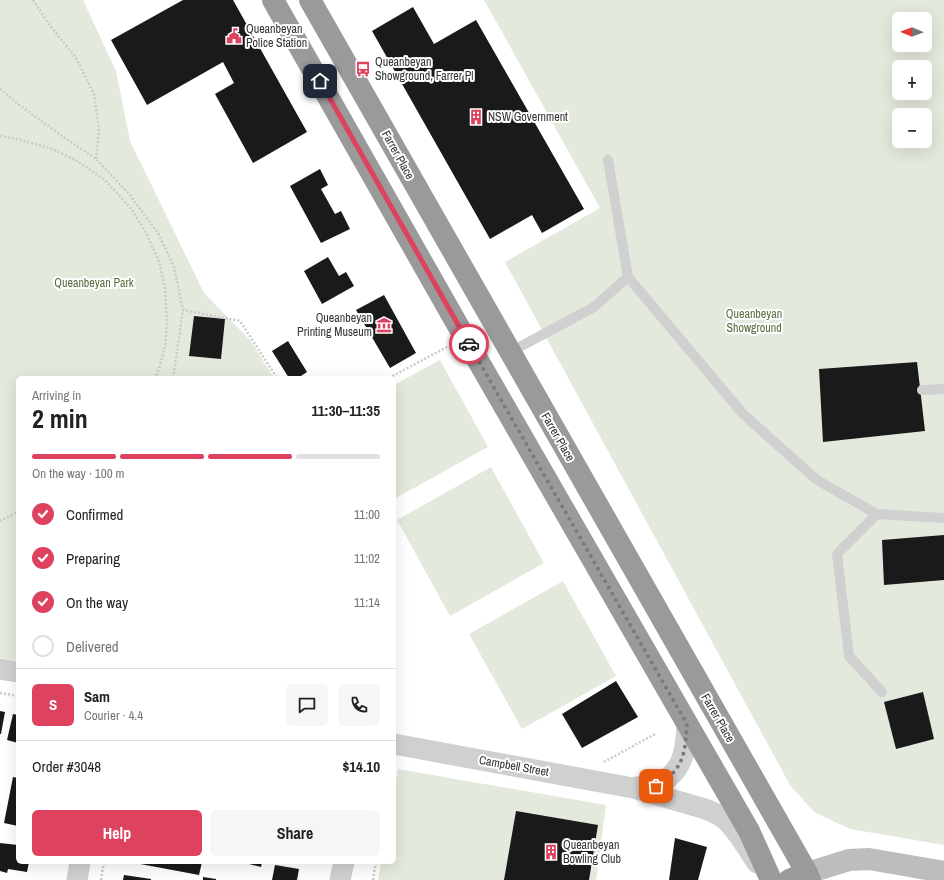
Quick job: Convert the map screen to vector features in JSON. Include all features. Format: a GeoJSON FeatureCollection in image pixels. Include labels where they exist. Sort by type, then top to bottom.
{"type":"FeatureCollection","features":[{"type":"Feature","properties":{"kind":"highway"},"geometry":{"type":"LineString","coordinates":[[273,0],[465,338],[749,831],[770,880]]}},
{"type":"Feature","properties":{"kind":"highway","name":"Farrer Place"},"geometry":{"type":"LineString","coordinates":[[310,0],[510,352],[802,878]]}},
{"type":"Feature","properties":{"kind":"highway"},"geometry":{"type":"LineString","coordinates":[[351,136],[378,120]]}},
{"type":"Feature","properties":{"kind":"street"},"geometry":{"type":"LineString","coordinates":[[0,669],[16,672]]}},
{"type":"Feature","properties":{"kind":"street","name":"Campbell Street"},"geometry":{"type":"LineString","coordinates":[[633,788],[656,786],[671,775],[679,766],[686,740],[687,724]]}},
{"type":"Feature","properties":{"kind":"street","name":"Campbell Street"},"geometry":{"type":"LineString","coordinates":[[396,744],[633,788],[702,808],[723,818],[733,829],[770,880]]}},
{"type":"Feature","properties":{"kind":"street"},"geometry":{"type":"LineString","coordinates":[[802,878],[849,860],[869,859],[944,872]]}},
{"type":"Feature","properties":{"kind":"street"},"geometry":{"type":"LineString","coordinates":[[76,880],[80,864]]}},
{"type":"Feature","properties":{"kind":"street"},"geometry":{"type":"LineString","coordinates":[[340,880],[344,864]]}},
{"type":"Feature","properties":{"kind":"lane"},"geometry":{"type":"LineString","coordinates":[[608,160],[628,277],[743,414],[817,480],[878,514],[944,518]]}},
{"type":"Feature","properties":{"kind":"lane"},"geometry":{"type":"LineString","coordinates":[[510,352],[594,307],[628,277]]}},
{"type":"Feature","properties":{"kind":"lane"},"geometry":{"type":"LineString","coordinates":[[922,390],[944,389]]}},
{"type":"Feature","properties":{"kind":"lane"},"geometry":{"type":"LineString","coordinates":[[878,514],[837,554],[849,656],[882,692]]}},
{"type":"Feature","properties":{"kind":"path"},"geometry":{"type":"LineString","coordinates":[[33,0],[48,23],[76,58],[94,94],[99,130],[96,159]]}},
{"type":"Feature","properties":{"kind":"path"},"geometry":{"type":"LineString","coordinates":[[0,89],[18,104],[96,159],[130,196],[158,234],[174,267],[183,310],[173,376]]}},
{"type":"Feature","properties":{"kind":"path"},"geometry":{"type":"LineString","coordinates":[[0,136],[50,148],[77,161],[105,180],[132,210],[145,231],[159,261],[165,288],[167,323],[165,346],[156,376]]}},
{"type":"Feature","properties":{"kind":"path"},"geometry":{"type":"LineString","coordinates":[[183,310],[240,321],[276,376]]}},
{"type":"Feature","properties":{"kind":"path"},"geometry":{"type":"LineString","coordinates":[[393,376],[437,351],[465,338]]}},
{"type":"Feature","properties":{"kind":"path"},"geometry":{"type":"LineString","coordinates":[[0,521],[16,513]]}},
{"type":"Feature","properties":{"kind":"path"},"geometry":{"type":"LineString","coordinates":[[0,693],[16,696]]}},
{"type":"Feature","properties":{"kind":"path"},"geometry":{"type":"LineString","coordinates":[[101,880],[104,864]]}},
{"type":"Feature","properties":{"kind":"path"},"geometry":{"type":"LineString","coordinates":[[373,880],[376,864]]}},
{"type":"Feature","properties":{"kind":"green space","name":"Queanbeyan Park"},"geometry":{"type":"Polygon","coordinates":[[[0,0],[83,0],[116,71],[130,141],[204,293],[250,340],[273,376],[16,376],[16,661],[0,658],[0,0]]]}},
{"type":"Feature","properties":{"kind":"green space","name":"Queanbeyan Showground"},"geometry":{"type":"Polygon","coordinates":[[[484,0],[944,0],[944,845],[850,829],[814,812],[790,785],[505,262],[600,208],[484,0]]]}},
{"type":"Feature","properties":{"kind":"green space"},"geometry":{"type":"Polygon","coordinates":[[[440,360],[488,447],[396,498],[396,384],[440,360]]]}},
{"type":"Feature","properties":{"kind":"green space"},"geometry":{"type":"Polygon","coordinates":[[[491,467],[544,563],[450,616],[397,520],[491,467]]]}},
{"type":"Feature","properties":{"kind":"green space"},"geometry":{"type":"Polygon","coordinates":[[[563,581],[616,676],[522,729],[469,634],[563,581]]]}},
{"type":"Feature","properties":{"kind":"green space"},"geometry":{"type":"Polygon","coordinates":[[[398,769],[606,805],[596,880],[378,880],[381,864],[396,864],[396,780],[398,769]]]}},
{"type":"Feature","properties":{"kind":"building"},"geometry":{"type":"Polygon","coordinates":[[[183,0],[233,0],[307,132],[253,163],[215,94],[234,83],[223,62],[147,105],[111,40],[183,0]]]}},
{"type":"Feature","properties":{"kind":"building","name":"NSW Government"},"geometry":{"type":"Polygon","coordinates":[[[413,7],[434,44],[476,20],[584,209],[542,233],[532,215],[490,239],[372,31],[413,7]]]}},
{"type":"Feature","properties":{"kind":"building"},"geometry":{"type":"Polygon","coordinates":[[[320,169],[328,185],[321,189],[335,214],[341,211],[350,229],[321,243],[290,186],[320,169]]]}},
{"type":"Feature","properties":{"kind":"building"},"geometry":{"type":"Polygon","coordinates":[[[328,257],[339,276],[346,272],[354,286],[322,304],[304,271],[328,257]]]}},
{"type":"Feature","properties":{"kind":"building"},"geometry":{"type":"Polygon","coordinates":[[[384,295],[416,353],[390,368],[356,310],[384,295]]]}},
{"type":"Feature","properties":{"kind":"building"},"geometry":{"type":"Polygon","coordinates":[[[194,316],[225,319],[221,359],[189,356],[194,316]]]}},
{"type":"Feature","properties":{"kind":"building"},"geometry":{"type":"Polygon","coordinates":[[[288,341],[307,372],[301,376],[288,376],[272,351],[288,341]]]}},
{"type":"Feature","properties":{"kind":"building"},"geometry":{"type":"Polygon","coordinates":[[[917,362],[925,431],[823,442],[819,369],[917,362]]]}},
{"type":"Feature","properties":{"kind":"building"},"geometry":{"type":"Polygon","coordinates":[[[944,535],[944,580],[884,585],[882,540],[944,535]]]}},
{"type":"Feature","properties":{"kind":"building"},"geometry":{"type":"Polygon","coordinates":[[[616,681],[638,717],[582,748],[562,714],[616,681]]]}},
{"type":"Feature","properties":{"kind":"building"},"geometry":{"type":"Polygon","coordinates":[[[923,692],[934,739],[896,749],[884,702],[923,692]]]}},
{"type":"Feature","properties":{"kind":"building"},"geometry":{"type":"Polygon","coordinates":[[[0,711],[5,712],[1,734],[0,734],[0,711]]]}},
{"type":"Feature","properties":{"kind":"building"},"geometry":{"type":"Polygon","coordinates":[[[13,714],[16,715],[16,742],[7,740],[13,714]]]}},
{"type":"Feature","properties":{"kind":"building"},"geometry":{"type":"Polygon","coordinates":[[[13,777],[16,778],[16,826],[4,823],[13,777]]]}},
{"type":"Feature","properties":{"kind":"building","name":"Queanbeyan Bowling Club"},"geometry":{"type":"Polygon","coordinates":[[[516,811],[598,825],[589,880],[504,880],[516,811]]]}},
{"type":"Feature","properties":{"kind":"building"},"geometry":{"type":"Polygon","coordinates":[[[675,838],[707,847],[698,880],[669,880],[675,838]]]}},
{"type":"Feature","properties":{"kind":"building"},"geometry":{"type":"Polygon","coordinates":[[[0,843],[16,845],[16,864],[29,864],[27,872],[8,869],[7,873],[0,871],[0,843]]]}},
{"type":"Feature","properties":{"kind":"building"},"geometry":{"type":"Polygon","coordinates":[[[140,864],[202,864],[199,875],[140,864]]]}},
{"type":"Feature","properties":{"kind":"building"},"geometry":{"type":"Polygon","coordinates":[[[249,864],[262,864],[261,867],[249,864]]]}},
{"type":"Feature","properties":{"kind":"building"},"geometry":{"type":"Polygon","coordinates":[[[275,865],[299,869],[297,880],[272,880],[275,865]]]}},
{"type":"Feature","properties":{"kind":"building"},"geometry":{"type":"Polygon","coordinates":[[[124,875],[151,879],[151,880],[123,880],[124,875]]]}},
{"type":"Feature","properties":{"kind":"building"},"geometry":{"type":"Polygon","coordinates":[[[203,877],[216,879],[216,880],[203,880],[203,877]]]}},
{"type":"Feature","properties":{"kind":"way so far"},"geometry":{"type":"LineString","coordinates":[[469,344],[687,724],[686,740],[679,766],[671,775],[656,786]]}},
{"type":"Feature","properties":{"kind":"place","name":"Queanbeyan Police Station"},"geometry":{"type":"Point","coordinates":[234,36]}},
{"type":"Feature","properties":{"kind":"place","name":"Queanbeyan Showground, Farrer Pl"},"geometry":{"type":"Point","coordinates":[363,69]}},
{"type":"Feature","properties":{"kind":"place","name":"NSW Government"},"geometry":{"type":"Point","coordinates":[476,117]}},
{"type":"Feature","properties":{"kind":"place","name":"Queanbeyan Printing Museum"},"geometry":{"type":"Point","coordinates":[384,325]}},
{"type":"Feature","properties":{"kind":"place","name":"Queanbeyan Bowling Club"},"geometry":{"type":"Point","coordinates":[551,852]}},
{"type":"Feature","properties":{"kind":"route"},"geometry":{"type":"LineString","coordinates":[[320,81],[469,344]]}}]}
